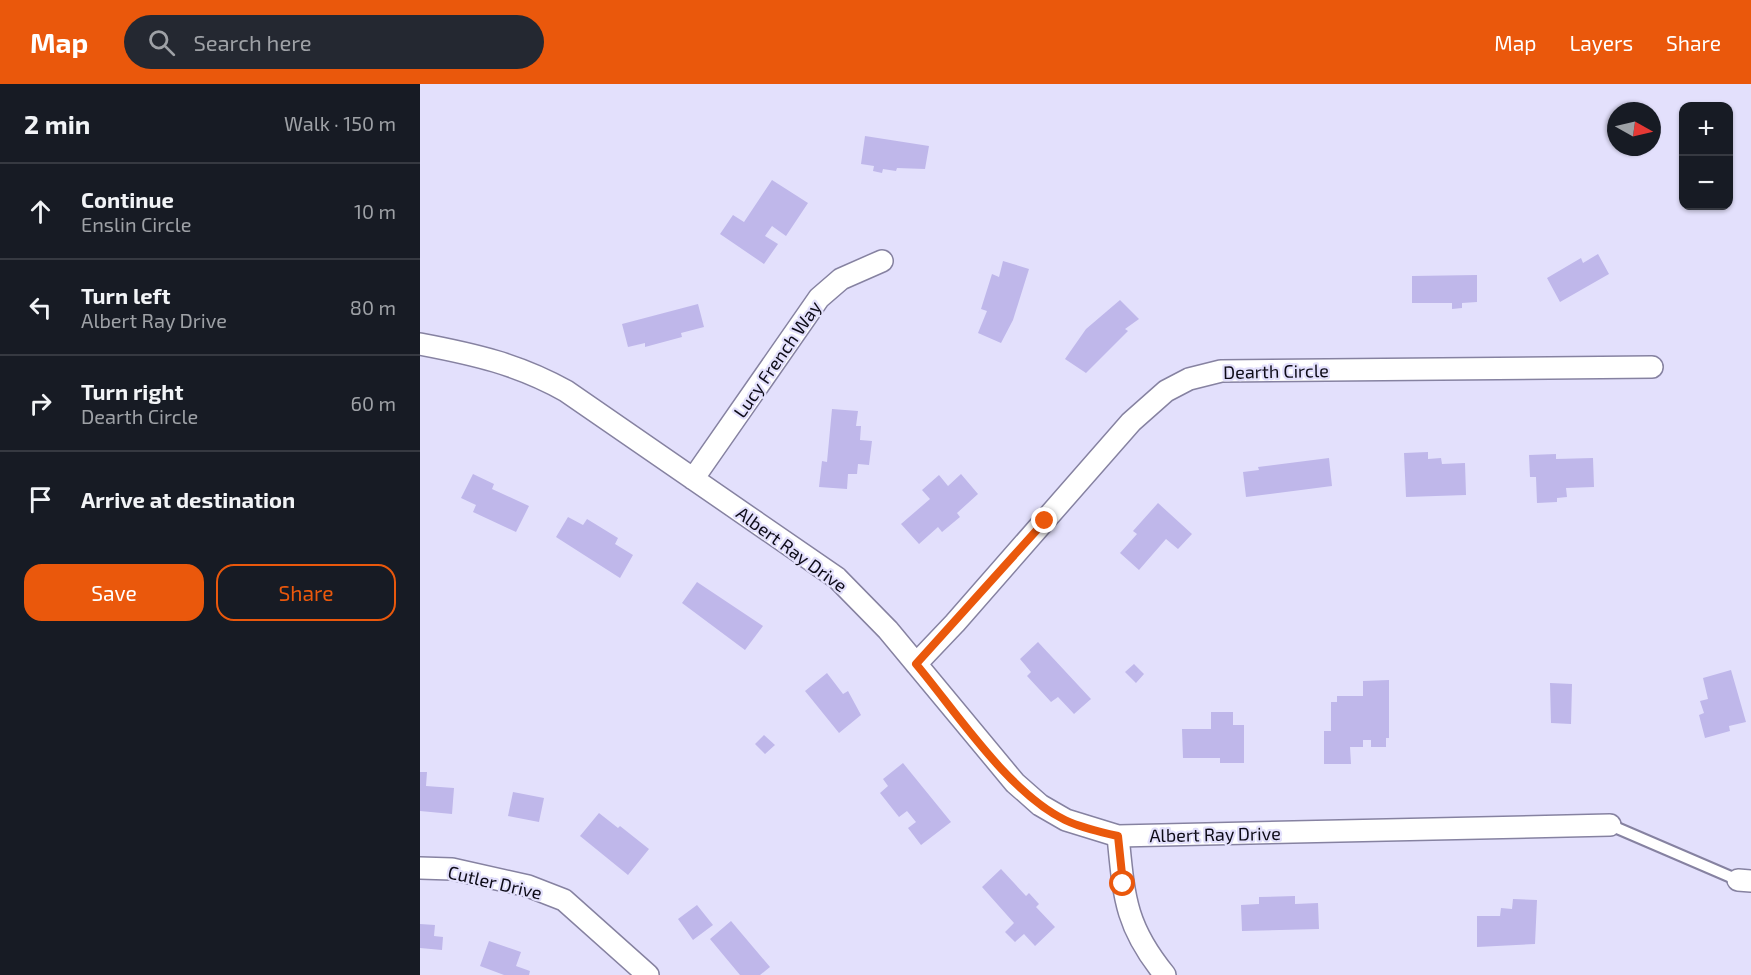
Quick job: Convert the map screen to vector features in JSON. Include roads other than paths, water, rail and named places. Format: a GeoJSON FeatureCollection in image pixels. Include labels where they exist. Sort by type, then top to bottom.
{"type":"FeatureCollection","features":[{"type":"Feature","properties":{"kind":"street","name":"Lucy French Way"},"geometry":{"type":"LineString","coordinates":[[693,479],[819,298],[841,279],[882,261]]}},
{"type":"Feature","properties":{"kind":"street","name":"Albert Ray Drive"},"geometry":{"type":"LineString","coordinates":[[420,344],[471,353],[534,373],[566,391],[837,578],[866,606],[1015,783],[1041,805],[1066,820],[1118,836],[1610,825]]}},
{"type":"Feature","properties":{"kind":"street","name":"Dearth Circle"},"geometry":{"type":"LineString","coordinates":[[916,664],[955,623],[1131,422],[1166,391],[1189,379],[1221,371],[1652,367]]}},
{"type":"Feature","properties":{"kind":"street"},"geometry":{"type":"LineString","coordinates":[[1118,836],[1123,884],[1130,918],[1144,949],[1165,975]]}},
{"type":"Feature","properties":{"kind":"street","name":"Cutler Drive"},"geometry":{"type":"LineString","coordinates":[[420,868],[463,871],[528,886],[564,900],[648,975]]}},
{"type":"Feature","properties":{"kind":"lane"},"geometry":{"type":"LineString","coordinates":[[1610,825],[1745,881]]}}]}
